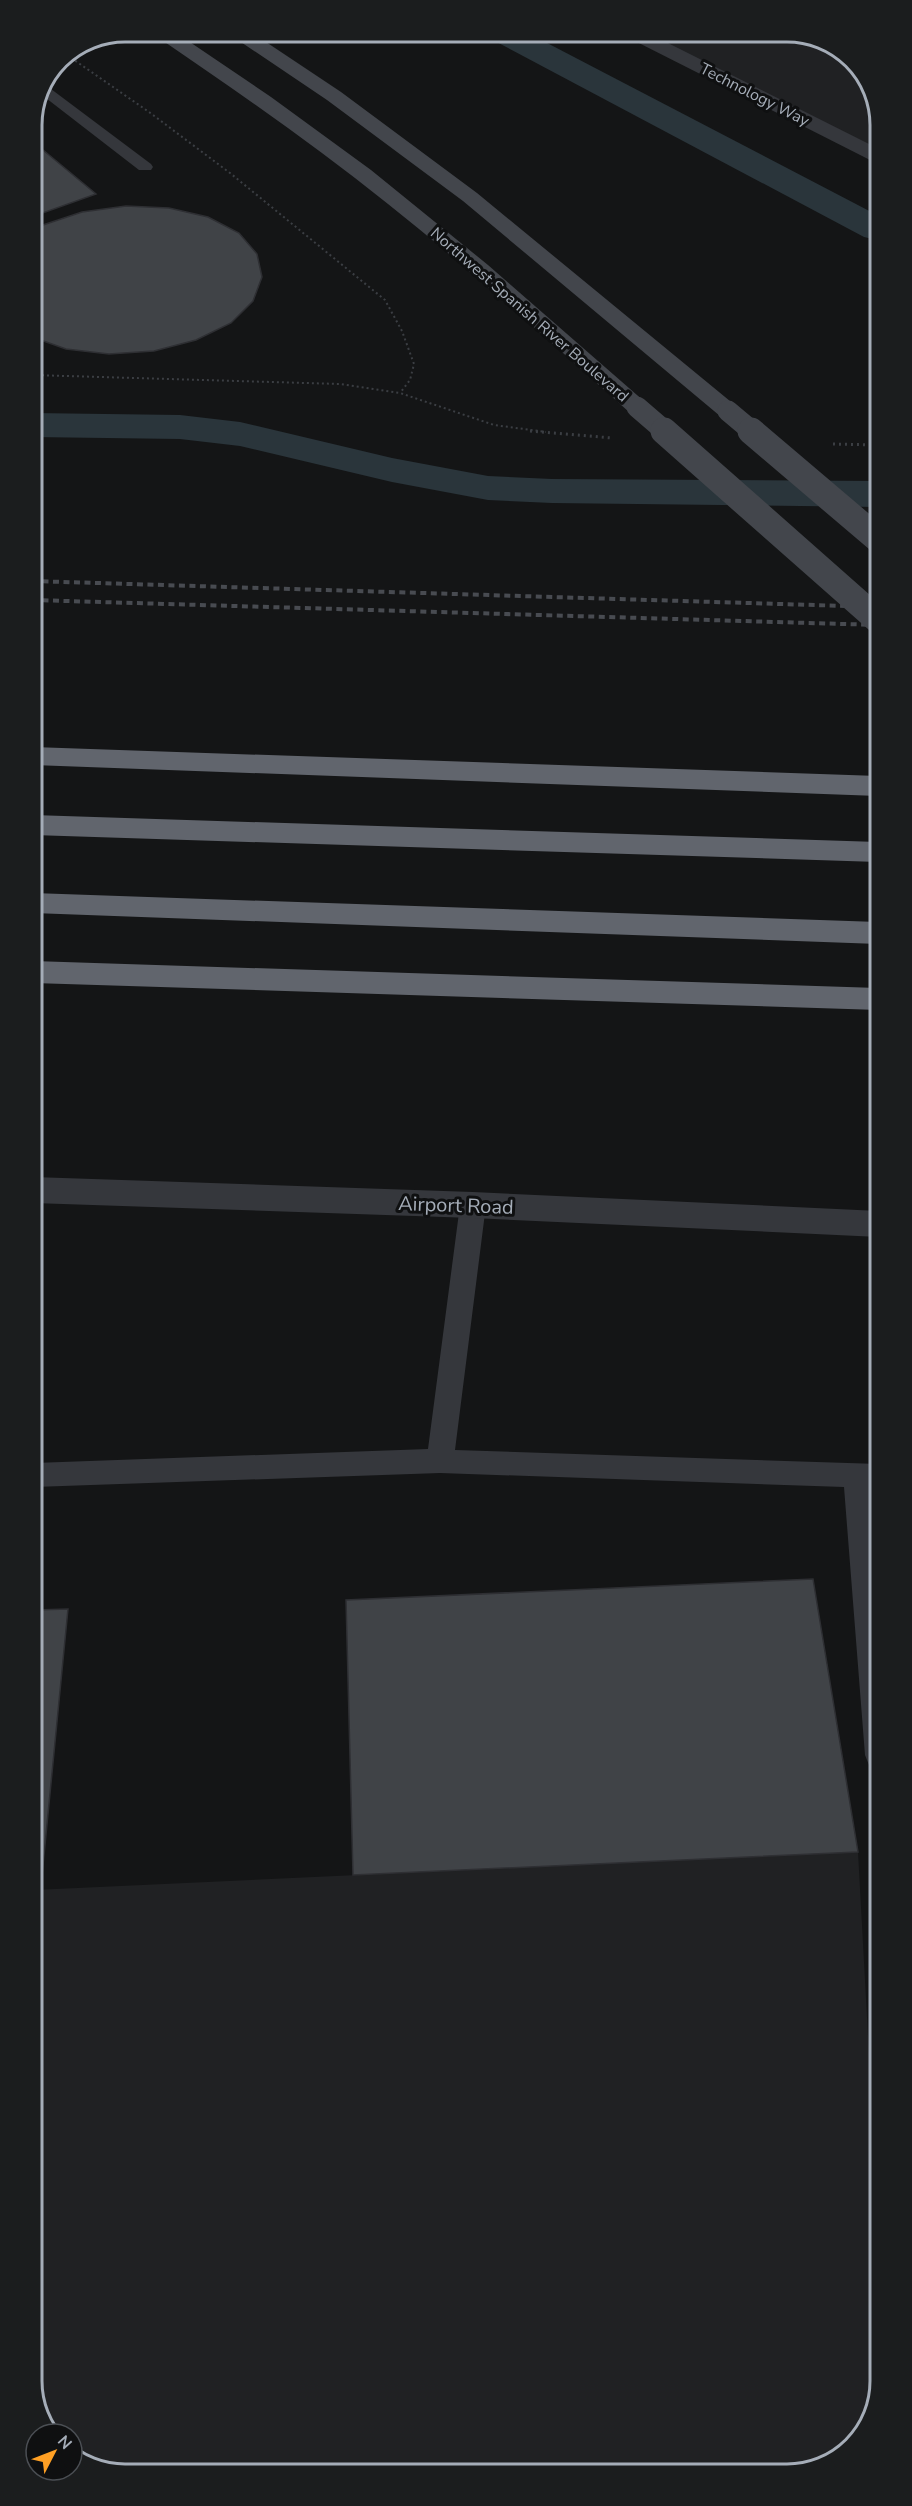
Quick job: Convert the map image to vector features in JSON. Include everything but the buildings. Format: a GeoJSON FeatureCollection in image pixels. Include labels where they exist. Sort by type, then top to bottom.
{"type":"FeatureCollection","features":[{"type":"Feature","properties":{"kind":"highway"},"geometry":{"type":"LineString","coordinates":[[42,756],[870,786]]}},
{"type":"Feature","properties":{"kind":"highway"},"geometry":{"type":"LineString","coordinates":[[42,825],[870,852]]}},
{"type":"Feature","properties":{"kind":"highway"},"geometry":{"type":"LineString","coordinates":[[42,903],[870,933]]}},
{"type":"Feature","properties":{"kind":"highway"},"geometry":{"type":"LineString","coordinates":[[42,972],[870,999]]}},
{"type":"Feature","properties":{"kind":"main road","name":"Northwest Spanish River Boulevard"},"geometry":{"type":"LineString","coordinates":[[177,42],[294,123],[426,224],[498,284],[870,613]]}},
{"type":"Feature","properties":{"kind":"main road"},"geometry":{"type":"LineString","coordinates":[[254,42],[334,96],[470,197],[870,532]]}},
{"type":"Feature","properties":{"kind":"street","name":"Technology Way"},"geometry":{"type":"LineString","coordinates":[[652,42],[870,152]]}},
{"type":"Feature","properties":{"kind":"street","name":"Airport Road"},"geometry":{"type":"LineString","coordinates":[[42,1190],[473,1205],[870,1224]]}},
{"type":"Feature","properties":{"kind":"lane"},"geometry":{"type":"LineString","coordinates":[[49,93],[145,167]]}},
{"type":"Feature","properties":{"kind":"lane"},"geometry":{"type":"LineString","coordinates":[[440,1461],[473,1205]]}},
{"type":"Feature","properties":{"kind":"lane"},"geometry":{"type":"LineString","coordinates":[[42,1475],[440,1461],[868,1476],[870,1522]]}},
{"type":"Feature","properties":{"kind":"path"},"geometry":{"type":"LineString","coordinates":[[74,60],[116,88],[232,176],[385,300],[392,310],[414,365],[410,384],[400,393]]}},
{"type":"Feature","properties":{"kind":"path"},"geometry":{"type":"LineString","coordinates":[[42,375],[340,384],[400,393],[494,425],[531,431],[612,438]]}},
{"type":"Feature","properties":{"kind":"path"},"geometry":{"type":"LineString","coordinates":[[826,444],[870,445]]}},
{"type":"Feature","properties":{"kind":"shaded area"},"geometry":{"type":"Polygon","coordinates":[[[652,42],[793,42],[819,48],[829,53],[849,70],[864,93],[869,114],[870,152],[652,42]]]}},
{"type":"Feature","properties":{"kind":"shaded area"},"geometry":{"type":"Polygon","coordinates":[[[858,1852],[870,2072],[870,2381],[866,2408],[861,2418],[853,2432],[833,2450],[819,2458],[787,2464],[119,2464],[84,2454],[84,2422],[53,2422],[45,2403],[42,2381],[42,1890],[858,1852]]]}},
{"type":"Feature","properties":{"kind":"waterway"},"geometry":{"type":"LineString","coordinates":[[521,42],[870,225]]}},
{"type":"Feature","properties":{"kind":"waterway"},"geometry":{"type":"LineString","coordinates":[[42,425],[180,427],[240,434],[392,470],[488,488],[552,491],[870,494]]}},
{"type":"Feature","properties":{"kind":"railway"},"geometry":{"type":"LineString","coordinates":[[42,581],[870,607]]}},
{"type":"Feature","properties":{"kind":"railway"},"geometry":{"type":"LineString","coordinates":[[42,600],[870,625]]}}]}
